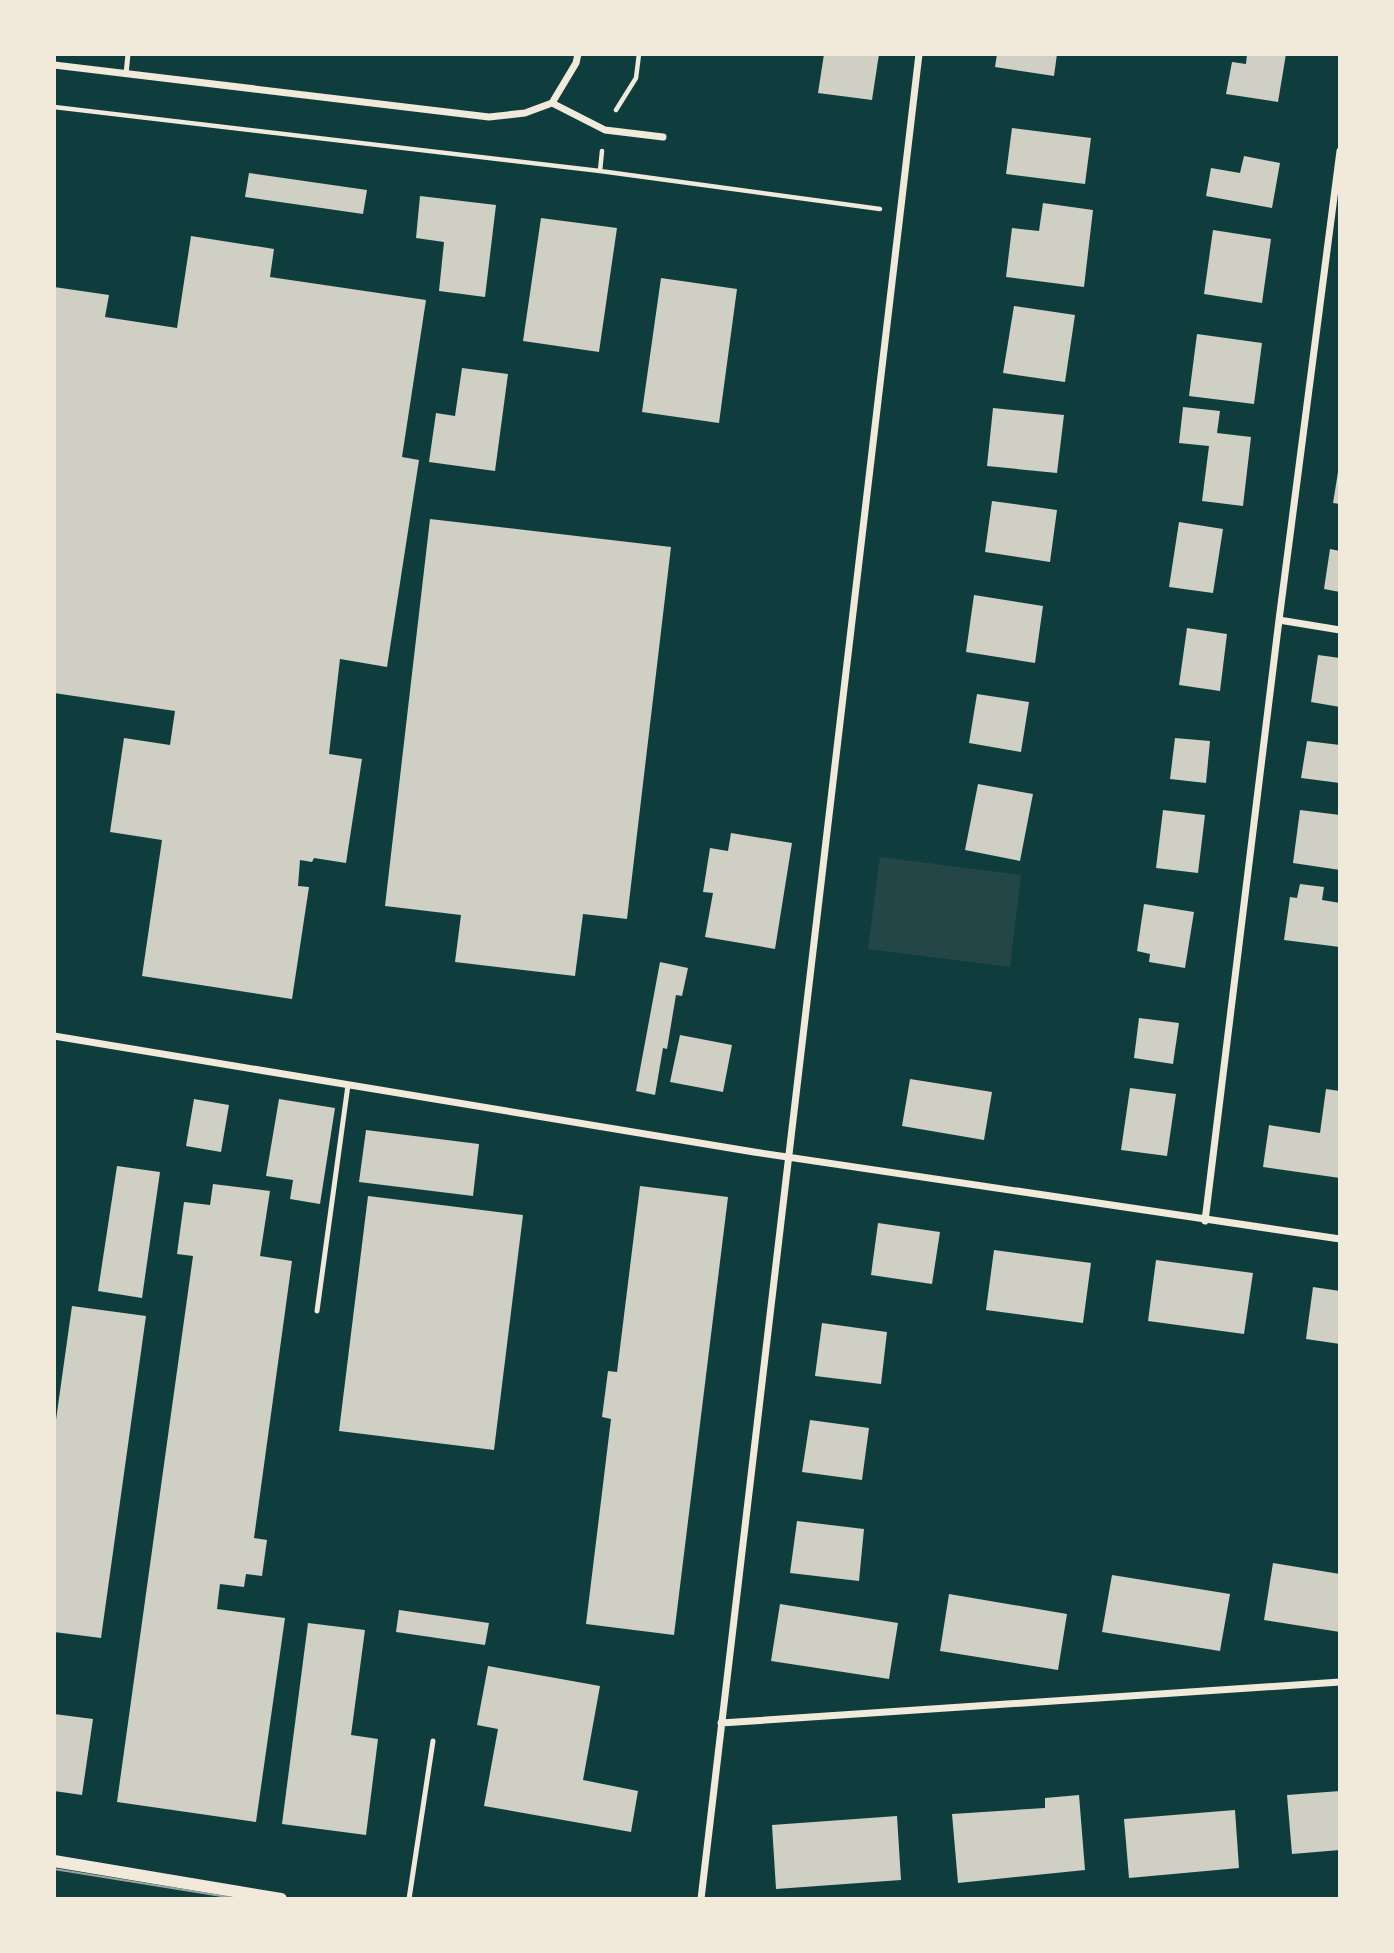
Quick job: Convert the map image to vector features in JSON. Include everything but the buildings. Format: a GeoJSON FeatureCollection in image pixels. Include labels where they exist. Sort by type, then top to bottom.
{"type":"FeatureCollection","features":[{"type":"Feature","properties":{"kind":"street"},"geometry":{"type":"LineString","coordinates":[[54,65],[489,117],[525,113],[552,103],[576,63],[578,54]]}},
{"type":"Feature","properties":{"kind":"street"},"geometry":{"type":"LineString","coordinates":[[701,1899],[919,54]]}},
{"type":"Feature","properties":{"kind":"street"},"geometry":{"type":"LineString","coordinates":[[552,103],[605,130],[663,136]]}},
{"type":"Feature","properties":{"kind":"street"},"geometry":{"type":"LineString","coordinates":[[1205,1221],[1340,151]]}},
{"type":"Feature","properties":{"kind":"street"},"geometry":{"type":"LineString","coordinates":[[1279,620],[1340,629]]}},
{"type":"Feature","properties":{"kind":"street"},"geometry":{"type":"LineString","coordinates":[[54,1036],[790,1158],[1340,1239]]}},
{"type":"Feature","properties":{"kind":"street"},"geometry":{"type":"LineString","coordinates":[[721,1723],[1340,1682]]}},
{"type":"Feature","properties":{"kind":"street"},"geometry":{"type":"LineString","coordinates":[[54,1861],[281,1899]]}},
{"type":"Feature","properties":{"kind":"lane"},"geometry":{"type":"LineString","coordinates":[[126,74],[128,54]]}},
{"type":"Feature","properties":{"kind":"lane"},"geometry":{"type":"LineString","coordinates":[[317,1311],[348,1085]]}},
{"type":"Feature","properties":{"kind":"lane"},"geometry":{"type":"LineString","coordinates":[[409,1899],[433,1741]]}},
{"type":"Feature","properties":{"kind":"path"},"geometry":{"type":"LineString","coordinates":[[54,107],[587,169],[902,213]]}},
{"type":"Feature","properties":{"kind":"shaded area"},"geometry":{"type":"Polygon","coordinates":[[[880,857],[1021,875],[1010,967],[868,949],[880,857]]]}},
{"type":"Feature","properties":{"kind":"tram line"},"geometry":{"type":"LineString","coordinates":[[54,1869],[240,1899]]}}]}
